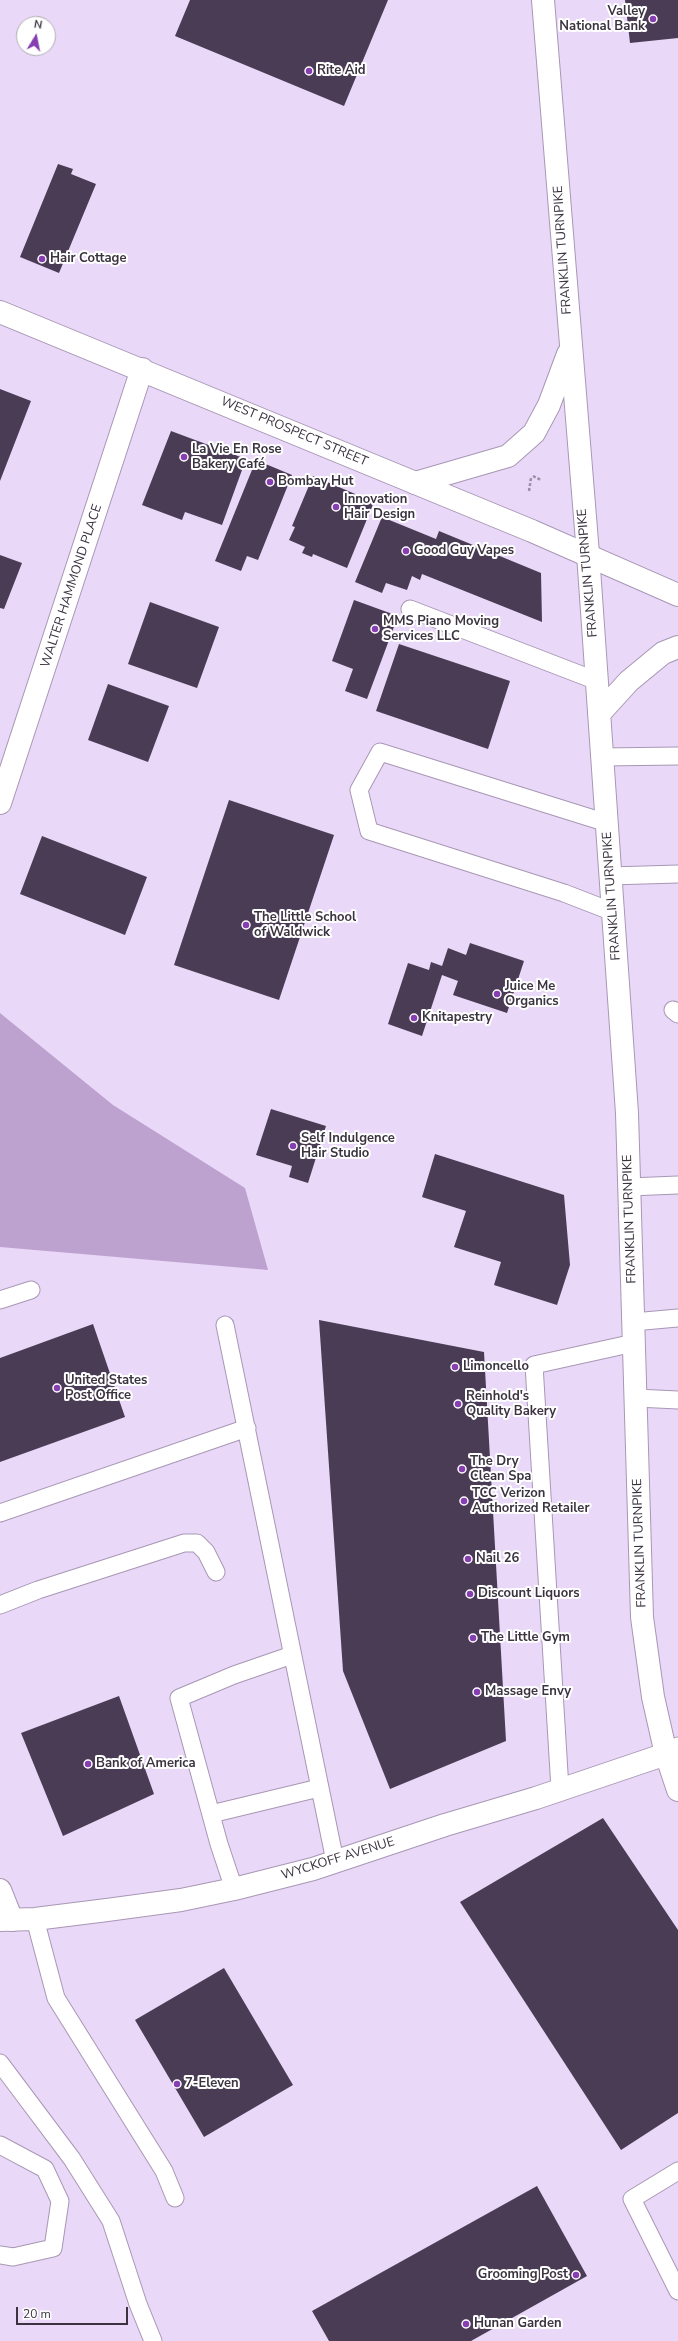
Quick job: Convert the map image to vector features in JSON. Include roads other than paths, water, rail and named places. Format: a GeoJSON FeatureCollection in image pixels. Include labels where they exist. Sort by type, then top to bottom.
{"type":"FeatureCollection","features":[{"type":"Feature","properties":{"kind":"main road","name":"FRANKLIN TURNPIKE"},"geometry":{"type":"LineString","coordinates":[[543,0],[588,554],[627,1114],[642,1617],[653,1697],[672,1750],[678,1790]]}},
{"type":"Feature","properties":{"kind":"main road","name":"WEST PROSPECT STREET"},"geometry":{"type":"LineString","coordinates":[[0,312],[142,369],[588,554],[678,595]]}},
{"type":"Feature","properties":{"kind":"main road"},"geometry":{"type":"LineString","coordinates":[[415,483],[508,456],[534,433],[549,405],[571,347]]}},
{"type":"Feature","properties":{"kind":"main road","name":"WALTER HAMMOND PLACE"},"geometry":{"type":"LineString","coordinates":[[0,803],[142,369]]}},
{"type":"Feature","properties":{"kind":"main road"},"geometry":{"type":"LineString","coordinates":[[599,714],[629,681],[663,653],[678,647]]}},
{"type":"Feature","properties":{"kind":"main road","name":"WYCKOFF AVENUE"},"geometry":{"type":"LineString","coordinates":[[6,1920],[35,1919],[181,1900],[234,1889],[335,1861],[560,1789],[672,1750]]}},
{"type":"Feature","properties":{"kind":"main road"},"geometry":{"type":"LineString","coordinates":[[0,1890],[6,1920]]}},
{"type":"Feature","properties":{"kind":"lane"},"geometry":{"type":"LineString","coordinates":[[410,609],[552,665],[597,680]]}},
{"type":"Feature","properties":{"kind":"lane"},"geometry":{"type":"LineString","coordinates":[[607,823],[380,752],[359,790],[369,831],[564,893],[613,912]]}},
{"type":"Feature","properties":{"kind":"lane"},"geometry":{"type":"LineString","coordinates":[[602,757],[678,756]]}},
{"type":"Feature","properties":{"kind":"lane"},"geometry":{"type":"LineString","coordinates":[[610,876],[678,874]]}},
{"type":"Feature","properties":{"kind":"lane"},"geometry":{"type":"LineString","coordinates":[[630,1187],[678,1185]]}},
{"type":"Feature","properties":{"kind":"lane"},"geometry":{"type":"LineString","coordinates":[[0,1300],[30,1290]]}},
{"type":"Feature","properties":{"kind":"lane"},"geometry":{"type":"LineString","coordinates":[[560,1789],[534,1365],[678,1318]]}},
{"type":"Feature","properties":{"kind":"lane"},"geometry":{"type":"LineString","coordinates":[[226,1326],[335,1861]]}},
{"type":"Feature","properties":{"kind":"lane"},"geometry":{"type":"LineString","coordinates":[[636,1398],[678,1400]]}},
{"type":"Feature","properties":{"kind":"lane"},"geometry":{"type":"LineString","coordinates":[[0,1514],[247,1428]]}},
{"type":"Feature","properties":{"kind":"lane"},"geometry":{"type":"LineString","coordinates":[[0,1606],[38,1590],[184,1543],[197,1543],[206,1552],[216,1572]]}},
{"type":"Feature","properties":{"kind":"lane"},"geometry":{"type":"LineString","coordinates":[[234,1889],[211,1814],[179,1698],[292,1655]]}},
{"type":"Feature","properties":{"kind":"lane"},"geometry":{"type":"LineString","coordinates":[[211,1814],[319,1788]]}},
{"type":"Feature","properties":{"kind":"lane"},"geometry":{"type":"LineString","coordinates":[[35,1919],[56,1998],[164,2171],[175,2198]]}},
{"type":"Feature","properties":{"kind":"lane"},"geometry":{"type":"LineString","coordinates":[[0,2062],[72,2159],[111,2221],[138,2304],[153,2341]]}},
{"type":"Feature","properties":{"kind":"lane"},"geometry":{"type":"LineString","coordinates":[[0,2145],[45,2169],[60,2202],[53,2248],[13,2257],[0,2255]]}},
{"type":"Feature","properties":{"kind":"lane"},"geometry":{"type":"LineString","coordinates":[[678,2171],[632,2199],[678,2291]]}},
{"type":"Feature","properties":{"kind":"place","name":"Valley National Bank"},"geometry":{"type":"Point","coordinates":[653,19]}},
{"type":"Feature","properties":{"kind":"place","name":"Rite Aid"},"geometry":{"type":"Point","coordinates":[309,71]}},
{"type":"Feature","properties":{"kind":"place","name":"Hair Cottage"},"geometry":{"type":"Point","coordinates":[42,259]}},
{"type":"Feature","properties":{"kind":"place","name":"La Vie En Rose Bakery Café"},"geometry":{"type":"Point","coordinates":[184,457]}},
{"type":"Feature","properties":{"kind":"place","name":"Bombay Hut"},"geometry":{"type":"Point","coordinates":[270,482]}},
{"type":"Feature","properties":{"kind":"place","name":"Innovation Hair Design"},"geometry":{"type":"Point","coordinates":[336,507]}},
{"type":"Feature","properties":{"kind":"place","name":"Good Guy Vapes"},"geometry":{"type":"Point","coordinates":[406,551]}},
{"type":"Feature","properties":{"kind":"place","name":"MMS Piano Moving Services LLC"},"geometry":{"type":"Point","coordinates":[375,629]}},
{"type":"Feature","properties":{"kind":"place","name":"The Little School of Waldwick"},"geometry":{"type":"Point","coordinates":[246,925]}},
{"type":"Feature","properties":{"kind":"place","name":"Juice Me Organics"},"geometry":{"type":"Point","coordinates":[497,994]}},
{"type":"Feature","properties":{"kind":"place","name":"Knitapestry"},"geometry":{"type":"Point","coordinates":[414,1018]}},
{"type":"Feature","properties":{"kind":"place","name":"Self Indulgence Hair Studio"},"geometry":{"type":"Point","coordinates":[293,1146]}},
{"type":"Feature","properties":{"kind":"place","name":"Limoncello"},"geometry":{"type":"Point","coordinates":[455,1367]}},
{"type":"Feature","properties":{"kind":"place","name":"United States Post Office"},"geometry":{"type":"Point","coordinates":[57,1388]}},
{"type":"Feature","properties":{"kind":"place","name":"Reinhold's Quality Bakery"},"geometry":{"type":"Point","coordinates":[458,1404]}},
{"type":"Feature","properties":{"kind":"place","name":"The Dry Clean Spa"},"geometry":{"type":"Point","coordinates":[462,1469]}},
{"type":"Feature","properties":{"kind":"place","name":"TCC Verizon Authorized Retailer"},"geometry":{"type":"Point","coordinates":[464,1501]}},
{"type":"Feature","properties":{"kind":"place","name":"Nail 26"},"geometry":{"type":"Point","coordinates":[468,1559]}},
{"type":"Feature","properties":{"kind":"place","name":"Discount Liquors"},"geometry":{"type":"Point","coordinates":[470,1594]}},
{"type":"Feature","properties":{"kind":"place","name":"The Little Gym"},"geometry":{"type":"Point","coordinates":[473,1638]}},
{"type":"Feature","properties":{"kind":"place","name":"Massage Envy"},"geometry":{"type":"Point","coordinates":[477,1692]}},
{"type":"Feature","properties":{"kind":"place","name":"Bank of America"},"geometry":{"type":"Point","coordinates":[88,1764]}},
{"type":"Feature","properties":{"kind":"place","name":"7-Eleven"},"geometry":{"type":"Point","coordinates":[177,2084]}},
{"type":"Feature","properties":{"kind":"place","name":"Grooming Post"},"geometry":{"type":"Point","coordinates":[576,2275]}},
{"type":"Feature","properties":{"kind":"place","name":"Hunan Garden"},"geometry":{"type":"Point","coordinates":[466,2324]}}]}
